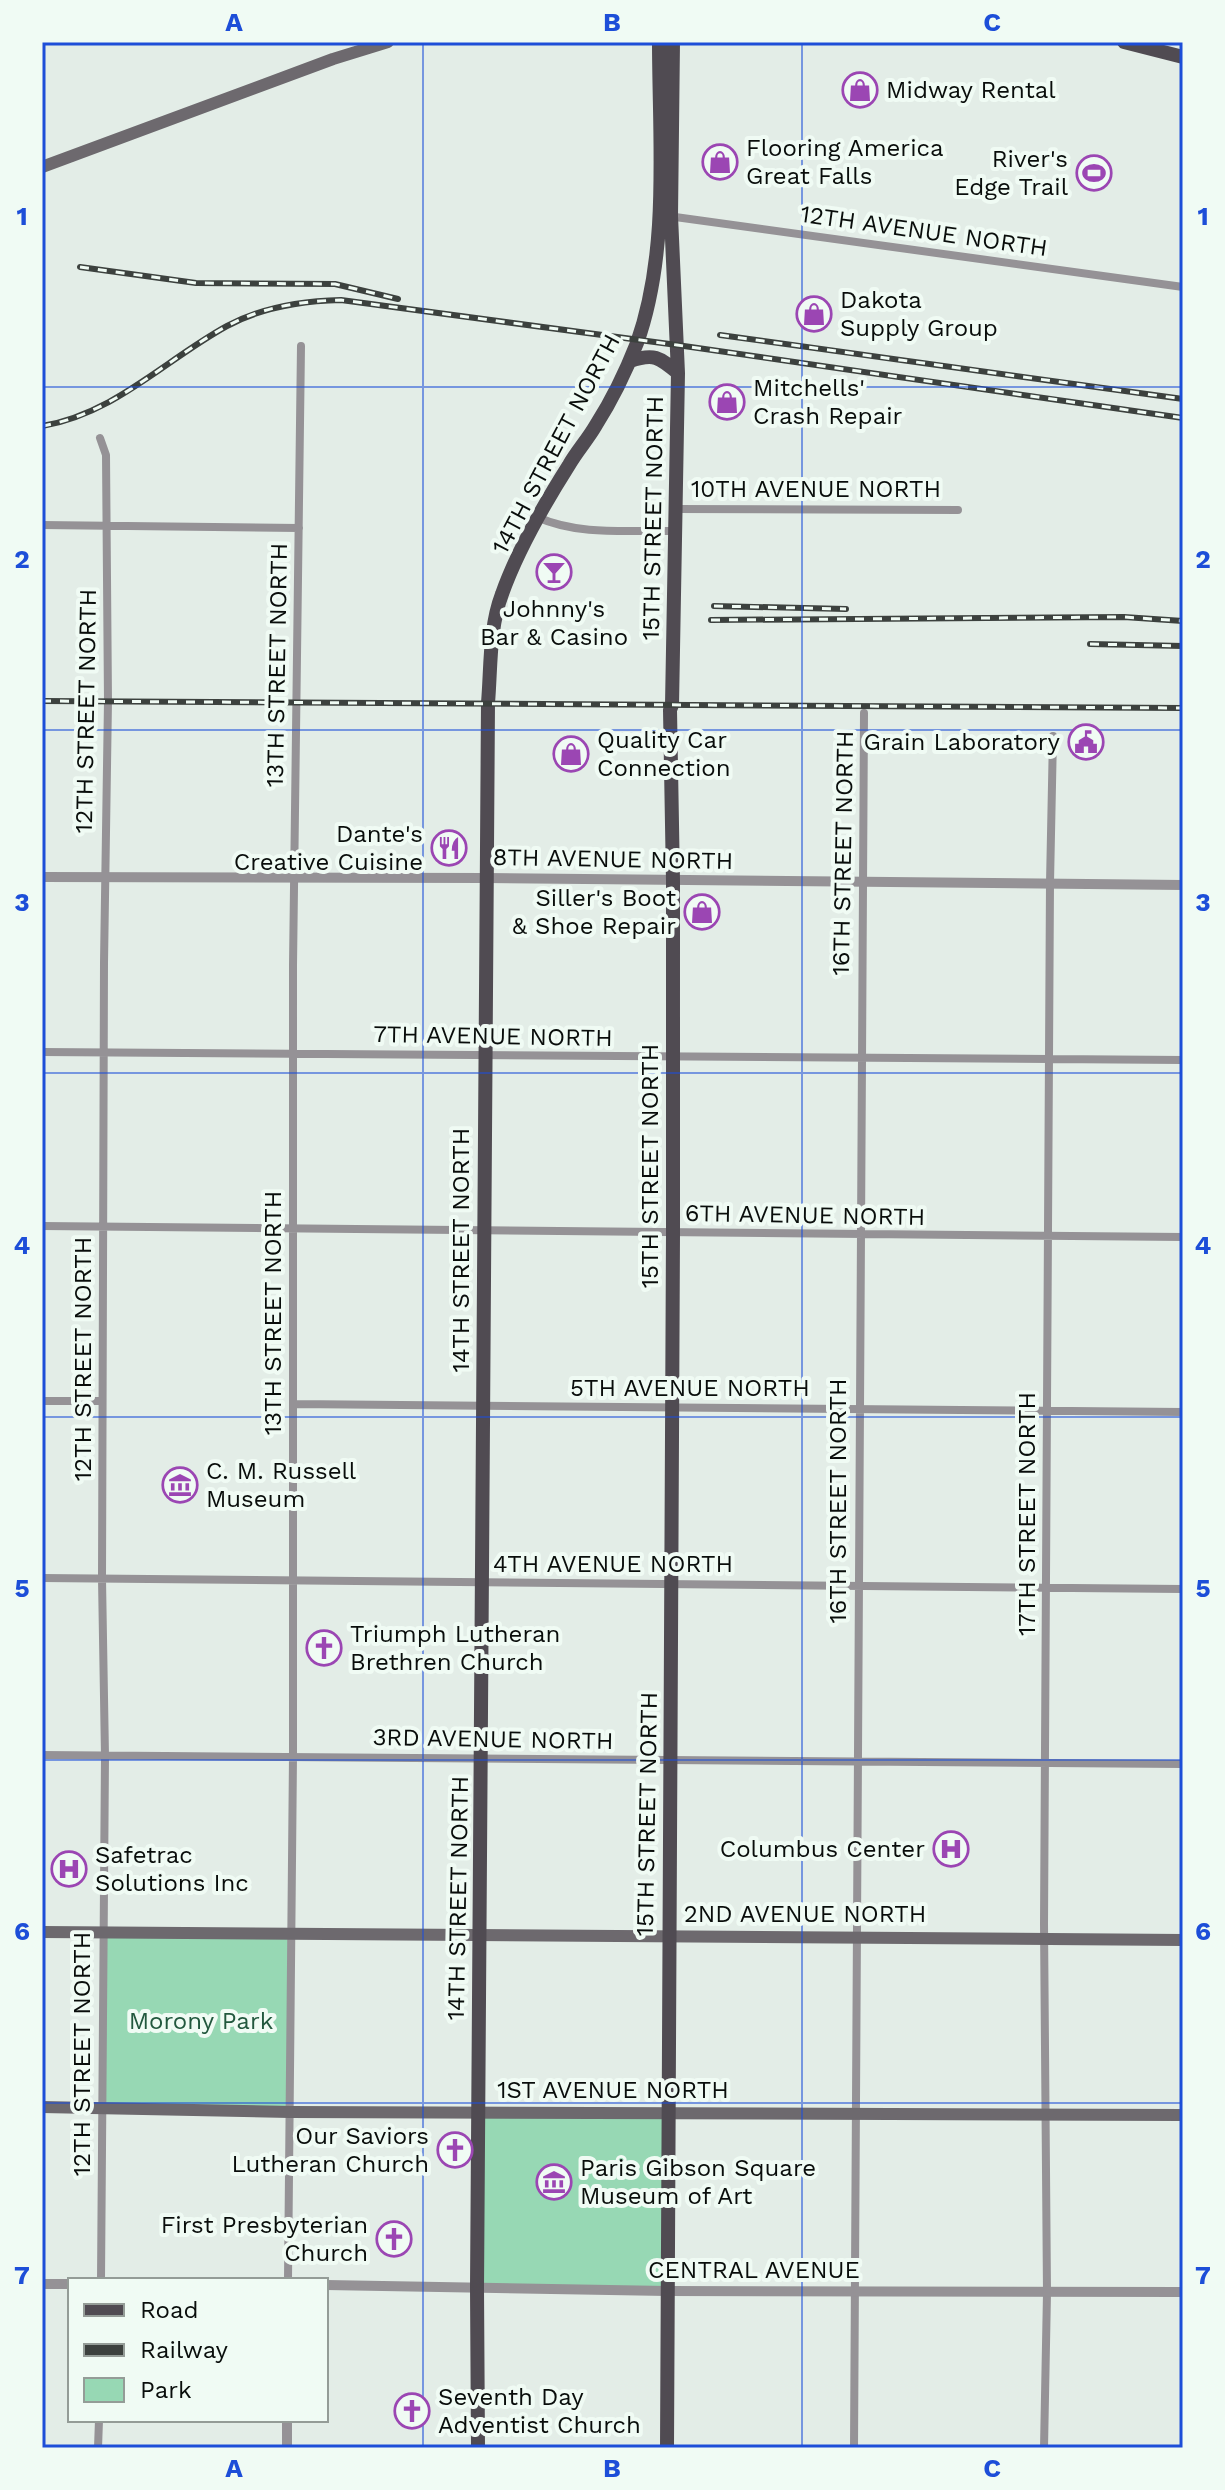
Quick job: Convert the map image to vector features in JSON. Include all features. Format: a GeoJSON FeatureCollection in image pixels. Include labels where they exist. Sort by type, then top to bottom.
{"type":"FeatureCollection","features":[{"type":"Feature","properties":{"kind":"main road"},"geometry":{"type":"LineString","coordinates":[[42,167],[333,59],[388,42]]}},
{"type":"Feature","properties":{"kind":"main road","name":"15TH STREET NORTH"},"geometry":{"type":"LineString","coordinates":[[659,42],[665,216],[678,373],[670,710],[673,1234],[667,2448]]}},
{"type":"Feature","properties":{"kind":"main road","name":"15TH STREET NORTH"},"geometry":{"type":"LineString","coordinates":[[656,251],[665,216],[673,42]]}},
{"type":"Feature","properties":{"kind":"main road"},"geometry":{"type":"LineString","coordinates":[[1124,42],[1183,57]]}},
{"type":"Feature","properties":{"kind":"main road","name":"14TH STREET NORTH"},"geometry":{"type":"LineString","coordinates":[[478,2448],[488,703],[500,597],[537,517],[596,426],[630,361],[651,289],[656,251]]}},
{"type":"Feature","properties":{"kind":"main road"},"geometry":{"type":"LineString","coordinates":[[630,361],[646,356],[659,358],[678,373]]}},
{"type":"Feature","properties":{"kind":"main road","name":"2ND AVENUE NORTH"},"geometry":{"type":"LineString","coordinates":[[42,1932],[1183,1940]]}},
{"type":"Feature","properties":{"kind":"main road","name":"1ST AVENUE NORTH"},"geometry":{"type":"LineString","coordinates":[[42,2107],[290,2112],[1183,2115]]}},
{"type":"Feature","properties":{"kind":"street","name":"12TH AVENUE NORTH"},"geometry":{"type":"LineString","coordinates":[[665,216],[1183,287]]}},
{"type":"Feature","properties":{"kind":"street","name":"13TH STREET NORTH"},"geometry":{"type":"LineString","coordinates":[[288,2278],[293,1756],[294,877],[301,346]]}},
{"type":"Feature","properties":{"kind":"street","name":"12TH STREET NORTH"},"geometry":{"type":"LineString","coordinates":[[100,438],[106,455],[108,701],[102,1401],[105,1756],[101,2278]]}},
{"type":"Feature","properties":{"kind":"street","name":"10TH AVENUE NORTH"},"geometry":{"type":"LineString","coordinates":[[675,509],[958,510]]}},
{"type":"Feature","properties":{"kind":"street","name":"10TH AVENUE NORTH"},"geometry":{"type":"LineString","coordinates":[[537,517],[557,526],[577,529],[674,531]]}},
{"type":"Feature","properties":{"kind":"street"},"geometry":{"type":"LineString","coordinates":[[42,525],[299,528]]}},
{"type":"Feature","properties":{"kind":"street","name":"16TH STREET NORTH"},"geometry":{"type":"LineString","coordinates":[[854,2448],[864,713]]}},
{"type":"Feature","properties":{"kind":"street","name":"17TH STREET NORTH"},"geometry":{"type":"LineString","coordinates":[[1044,2448],[1047,2293],[1044,1937],[1053,736]]}},
{"type":"Feature","properties":{"kind":"street","name":"8TH AVENUE NORTH"},"geometry":{"type":"LineString","coordinates":[[42,877],[1183,885]]}},
{"type":"Feature","properties":{"kind":"street","name":"7TH AVENUE NORTH"},"geometry":{"type":"LineString","coordinates":[[42,1052],[1183,1060]]}},
{"type":"Feature","properties":{"kind":"street","name":"6TH AVENUE NORTH"},"geometry":{"type":"LineString","coordinates":[[42,1226],[1183,1237]]}},
{"type":"Feature","properties":{"kind":"street"},"geometry":{"type":"LineString","coordinates":[[42,1401],[102,1401]]}},
{"type":"Feature","properties":{"kind":"street","name":"5TH AVENUE NORTH"},"geometry":{"type":"LineString","coordinates":[[293,1404],[1183,1412]]}},
{"type":"Feature","properties":{"kind":"street","name":"4TH AVENUE NORTH"},"geometry":{"type":"LineString","coordinates":[[42,1578],[1183,1589]]}},
{"type":"Feature","properties":{"kind":"street","name":"3RD AVENUE NORTH"},"geometry":{"type":"LineString","coordinates":[[42,1755],[1183,1764]]}},
{"type":"Feature","properties":{"kind":"street"},"geometry":{"type":"LineString","coordinates":[[42,2284],[68,2284]]}},
{"type":"Feature","properties":{"kind":"street","name":"CENTRAL AVENUE"},"geometry":{"type":"LineString","coordinates":[[328,2285],[667,2291],[1183,2292]]}},
{"type":"Feature","properties":{"kind":"street"},"geometry":{"type":"LineString","coordinates":[[98,2448],[99,2422]]}},
{"type":"Feature","properties":{"kind":"street"},"geometry":{"type":"LineString","coordinates":[[287,2422],[287,2448]]}},
{"type":"Feature","properties":{"kind":"green space","name":"Morony Park"},"geometry":{"type":"Polygon","coordinates":[[[102,1933],[291,1933],[290,2112],[101,2107],[102,1933]]]}},
{"type":"Feature","properties":{"kind":"green space"},"geometry":{"type":"Polygon","coordinates":[[[478,2112],[667,2112],[667,2291],[477,2288],[478,2112]]]}},
{"type":"Feature","properties":{"kind":"railway"},"geometry":{"type":"LineString","coordinates":[[80,267],[196,283],[335,284],[398,299]]}},
{"type":"Feature","properties":{"kind":"railway"},"geometry":{"type":"LineString","coordinates":[[42,426],[68,420],[116,398],[240,319],[282,306],[341,300],[1183,418]]}},
{"type":"Feature","properties":{"kind":"railway"},"geometry":{"type":"LineString","coordinates":[[720,335],[1183,399]]}},
{"type":"Feature","properties":{"kind":"railway"},"geometry":{"type":"LineString","coordinates":[[714,606],[846,609]]}},
{"type":"Feature","properties":{"kind":"railway"},"geometry":{"type":"LineString","coordinates":[[711,620],[1124,617],[1183,621]]}},
{"type":"Feature","properties":{"kind":"railway"},"geometry":{"type":"LineString","coordinates":[[1090,644],[1183,646]]}},
{"type":"Feature","properties":{"kind":"railway"},"geometry":{"type":"LineString","coordinates":[[42,701],[1183,708]]}},
{"type":"Feature","properties":{"kind":"place","name":"Midway Rental"},"geometry":{"type":"Point","coordinates":[860,90]}},
{"type":"Feature","properties":{"kind":"place","name":"Flooring America Great Falls"},"geometry":{"type":"Point","coordinates":[720,162]}},
{"type":"Feature","properties":{"kind":"place","name":"River's Edge Trail"},"geometry":{"type":"Point","coordinates":[1094,173]}},
{"type":"Feature","properties":{"kind":"place","name":"Dakota Supply Group"},"geometry":{"type":"Point","coordinates":[814,314]}},
{"type":"Feature","properties":{"kind":"place","name":"Mitchells' Crash Repair"},"geometry":{"type":"Point","coordinates":[727,402]}},
{"type":"Feature","properties":{"kind":"place","name":"Johnny's Bar & Casino"},"geometry":{"type":"Point","coordinates":[554,572]}},
{"type":"Feature","properties":{"kind":"place","name":"Grain Laboratory"},"geometry":{"type":"Point","coordinates":[1086,742]}},
{"type":"Feature","properties":{"kind":"place","name":"Quality Car Connection"},"geometry":{"type":"Point","coordinates":[571,754]}},
{"type":"Feature","properties":{"kind":"place","name":"Dante's Creative Cuisine"},"geometry":{"type":"Point","coordinates":[449,848]}},
{"type":"Feature","properties":{"kind":"place","name":"Siller's Boot & Shoe Repair"},"geometry":{"type":"Point","coordinates":[702,912]}},
{"type":"Feature","properties":{"kind":"place","name":"C. M. Russell Museum"},"geometry":{"type":"Point","coordinates":[180,1485]}},
{"type":"Feature","properties":{"kind":"place","name":"Triumph Lutheran Brethren Church"},"geometry":{"type":"Point","coordinates":[324,1648]}},
{"type":"Feature","properties":{"kind":"place","name":"Columbus Center"},"geometry":{"type":"Point","coordinates":[951,1849]}},
{"type":"Feature","properties":{"kind":"place","name":"Safetrac Solutions Inc"},"geometry":{"type":"Point","coordinates":[69,1869]}},
{"type":"Feature","properties":{"kind":"place","name":"Our Saviors Lutheran Church"},"geometry":{"type":"Point","coordinates":[455,2150]}},
{"type":"Feature","properties":{"kind":"place","name":"Paris Gibson Square Museum of Art"},"geometry":{"type":"Point","coordinates":[554,2182]}},
{"type":"Feature","properties":{"kind":"place","name":"First Presbyterian Church"},"geometry":{"type":"Point","coordinates":[394,2239]}},
{"type":"Feature","properties":{"kind":"place","name":"Seventh Day Adventist Church"},"geometry":{"type":"Point","coordinates":[412,2411]}}]}
